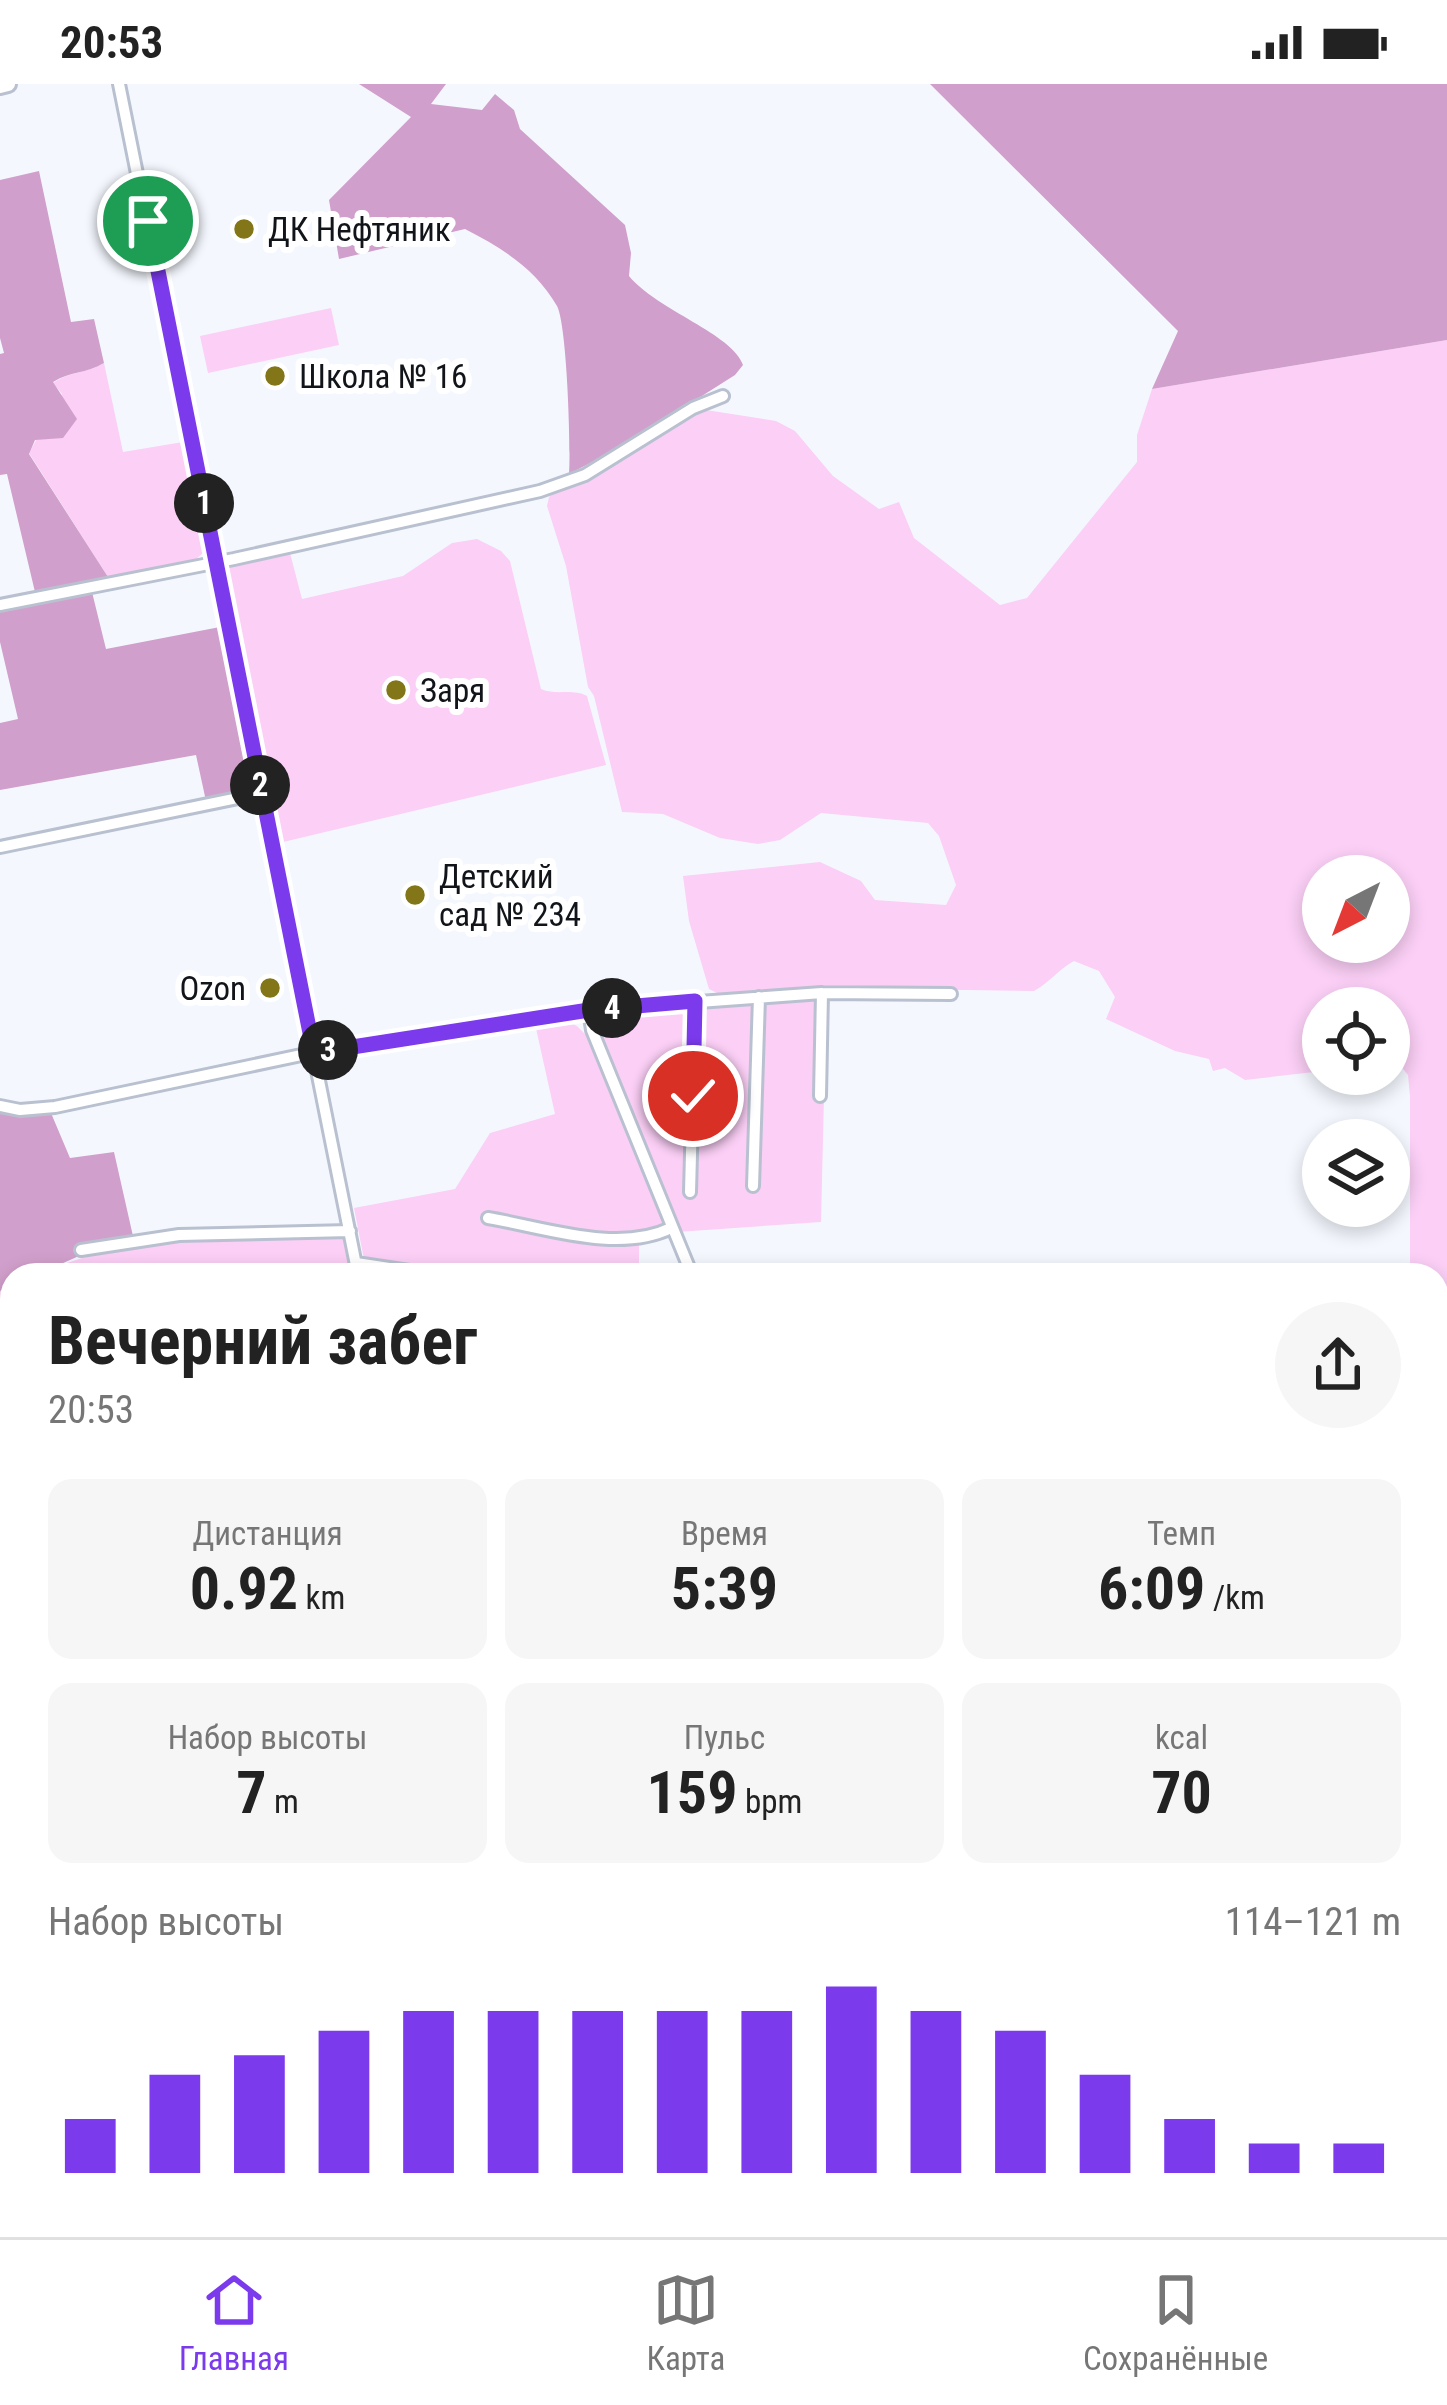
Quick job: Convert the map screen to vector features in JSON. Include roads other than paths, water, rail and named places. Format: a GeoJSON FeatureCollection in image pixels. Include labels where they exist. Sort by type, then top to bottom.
{"type":"FeatureCollection","features":[{"type":"Feature","properties":{"kind":"street"},"geometry":{"type":"LineString","coordinates":[[118,84],[356,1263]]}},
{"type":"Feature","properties":{"kind":"street"},"geometry":{"type":"LineString","coordinates":[[0,605],[540,491],[586,475],[694,408],[723,396]]}},
{"type":"Feature","properties":{"kind":"street"},"geometry":{"type":"LineString","coordinates":[[0,847],[262,794]]}},
{"type":"Feature","properties":{"kind":"street"},"geometry":{"type":"LineString","coordinates":[[0,1106],[20,1110],[55,1107],[314,1053],[589,1010],[823,993],[951,994]]}},
{"type":"Feature","properties":{"kind":"street"},"geometry":{"type":"LineString","coordinates":[[820,1096],[823,993]]}},
{"type":"Feature","properties":{"kind":"street"},"geometry":{"type":"LineString","coordinates":[[753,1186],[759,997]]}},
{"type":"Feature","properties":{"kind":"street"},"geometry":{"type":"LineString","coordinates":[[690,1192],[695,1001]]}},
{"type":"Feature","properties":{"kind":"street"},"geometry":{"type":"LineString","coordinates":[[589,1010],[592,1030],[687,1263]]}},
{"type":"Feature","properties":{"kind":"street"},"geometry":{"type":"LineString","coordinates":[[488,1218],[602,1238],[654,1237],[671,1228]]}},
{"type":"Feature","properties":{"kind":"street"},"geometry":{"type":"LineString","coordinates":[[81,1250],[179,1235],[350,1231]]}},
{"type":"Feature","properties":{"kind":"place","name":"ДК Нефтяник"},"geometry":{"type":"Point","coordinates":[244,229]}},
{"type":"Feature","properties":{"kind":"place","name":"Школа № 16"},"geometry":{"type":"Point","coordinates":[275,376]}},
{"type":"Feature","properties":{"kind":"place","name":"Заря"},"geometry":{"type":"Point","coordinates":[396,690]}},
{"type":"Feature","properties":{"kind":"place","name":"Детский сад № 234"},"geometry":{"type":"Point","coordinates":[415,895]}},
{"type":"Feature","properties":{"kind":"place","name":"Ozon"},"geometry":{"type":"Point","coordinates":[270,988]}}]}
